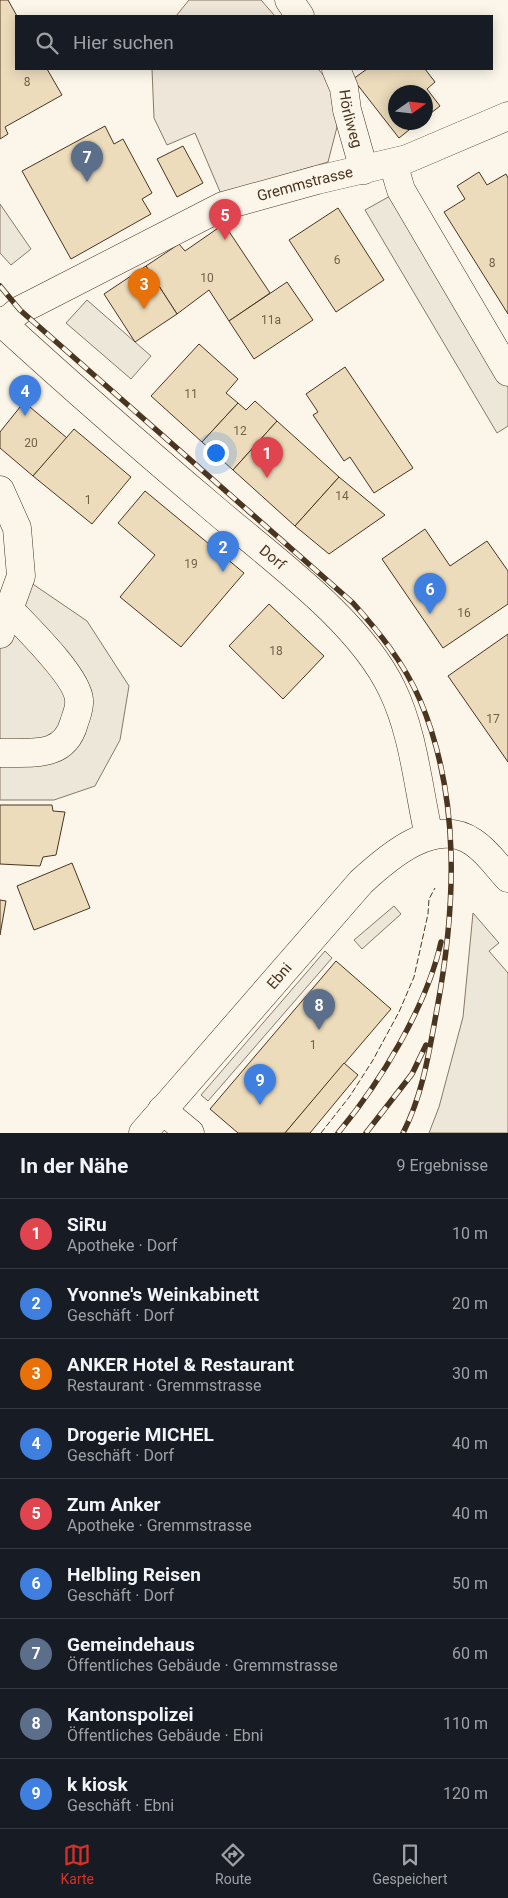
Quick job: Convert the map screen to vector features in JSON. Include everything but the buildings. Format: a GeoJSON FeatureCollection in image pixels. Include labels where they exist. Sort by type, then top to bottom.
{"type":"FeatureCollection","features":[{"type":"Feature","properties":{"kind":"street"},"geometry":{"type":"LineString","coordinates":[[289,0],[299,15]]}},
{"type":"Feature","properties":{"kind":"street","name":"Hörliweg"},"geometry":{"type":"LineString","coordinates":[[336,70],[344,88],[347,110],[364,170]]}},
{"type":"Feature","properties":{"kind":"street","name":"Gremmstrasse"},"geometry":{"type":"LineString","coordinates":[[1,323],[20,310],[223,206],[317,180],[407,159],[508,116]]}},
{"type":"Feature","properties":{"kind":"street"},"geometry":{"type":"LineString","coordinates":[[393,163],[401,190],[508,372]]}},
{"type":"Feature","properties":{"kind":"street","name":"Dorf"},"geometry":{"type":"LineString","coordinates":[[1,323],[155,459],[320,600],[355,635],[392,688],[402,713],[429,836]]}},
{"type":"Feature","properties":{"kind":"street"},"geometry":{"type":"LineString","coordinates":[[0,490],[17,528],[21,576],[5,622],[42,642],[63,670],[76,691],[79,700],[71,735],[66,742],[57,748],[46,751],[0,753]]}},
{"type":"Feature","properties":{"kind":"street"},"geometry":{"type":"LineString","coordinates":[[429,836],[451,834],[472,841],[508,878]]}},
{"type":"Feature","properties":{"kind":"street","name":"Ebni"},"geometry":{"type":"LineString","coordinates":[[143,1133],[361,882],[382,863],[401,850],[429,836]]}},
{"type":"Feature","properties":{"kind":"street"},"geometry":{"type":"LineString","coordinates":[[162,1110],[190,1133]]}},
{"type":"Feature","properties":{"kind":"shaded area"},"geometry":{"type":"Polygon","coordinates":[[[189,0],[261,0],[274,15],[177,15],[189,0]]]}},
{"type":"Feature","properties":{"kind":"shaded area"},"geometry":{"type":"Polygon","coordinates":[[[152,70],[319,70],[334,87],[337,127],[328,162],[221,194],[195,133],[167,145],[154,118],[152,70]]]}},
{"type":"Feature","properties":{"kind":"shaded area"},"geometry":{"type":"Polygon","coordinates":[[[401,190],[508,372],[508,426],[497,433],[365,210],[401,190]]]}},
{"type":"Feature","properties":{"kind":"shaded area"},"geometry":{"type":"Polygon","coordinates":[[[0,204],[31,249],[11,265],[0,253],[0,204]]]}},
{"type":"Feature","properties":{"kind":"shaded area"},"geometry":{"type":"Polygon","coordinates":[[[87,300],[151,356],[131,379],[66,323],[87,300]]]}},
{"type":"Feature","properties":{"kind":"shaded area"},"geometry":{"type":"Polygon","coordinates":[[[21,576],[87,621],[129,686],[120,740],[95,786],[54,800],[0,800],[0,634],[21,576]]]}},
{"type":"Feature","properties":{"kind":"shaded area"},"geometry":{"type":"Polygon","coordinates":[[[394,906],[401,914],[362,949],[354,940],[394,906]]]}},
{"type":"Feature","properties":{"kind":"shaded area"},"geometry":{"type":"Polygon","coordinates":[[[473,913],[499,943],[489,951],[508,973],[508,1133],[429,1133],[439,1107],[463,1017],[473,913]]]}},
{"type":"Feature","properties":{"kind":"shaded area"},"geometry":{"type":"Polygon","coordinates":[[[325,951],[332,958],[208,1101],[201,1095],[325,951]]]}},
{"type":"Feature","properties":{"kind":"railway"},"geometry":{"type":"LineString","coordinates":[[0,286],[20,310],[353,603],[390,648],[414,686],[433,737],[443,775],[451,853],[451,892],[443,970],[428,1057],[416,1103],[403,1133]]}},
{"type":"Feature","properties":{"kind":"railway"},"geometry":{"type":"LineString","coordinates":[[338,1133],[370,1091],[400,1043],[425,992],[441,942]]}},
{"type":"Feature","properties":{"kind":"railway"},"geometry":{"type":"LineString","coordinates":[[366,1133],[412,1074],[426,1045]]}},
{"type":"Feature","properties":{"kind":"fence"},"geometry":{"type":"LineString","coordinates":[[321,1133],[350,1096],[373,1060],[399,1012],[414,977],[428,914],[429,899],[435,888]]}},
{"type":"Feature","properties":{"kind":"place","name":"Gemeindehaus"},"geometry":{"type":"Point","coordinates":[87,182]}},
{"type":"Feature","properties":{"kind":"place","name":"Zum Anker"},"geometry":{"type":"Point","coordinates":[225,240]}},
{"type":"Feature","properties":{"kind":"place","name":"ANKER Hotel & Restaurant"},"geometry":{"type":"Point","coordinates":[144,309]}},
{"type":"Feature","properties":{"kind":"place","name":"Drogerie MICHEL"},"geometry":{"type":"Point","coordinates":[25,416]}},
{"type":"Feature","properties":{"kind":"place","name":"SiRu"},"geometry":{"type":"Point","coordinates":[267,478]}},
{"type":"Feature","properties":{"kind":"place","name":"Yvonne's Weinkabinett"},"geometry":{"type":"Point","coordinates":[223,572]}},
{"type":"Feature","properties":{"kind":"place","name":"Helbling Reisen"},"geometry":{"type":"Point","coordinates":[430,614]}},
{"type":"Feature","properties":{"kind":"place","name":"Kantonspolizei"},"geometry":{"type":"Point","coordinates":[319,1030]}},
{"type":"Feature","properties":{"kind":"place","name":"k kiosk"},"geometry":{"type":"Point","coordinates":[260,1105]}}]}
